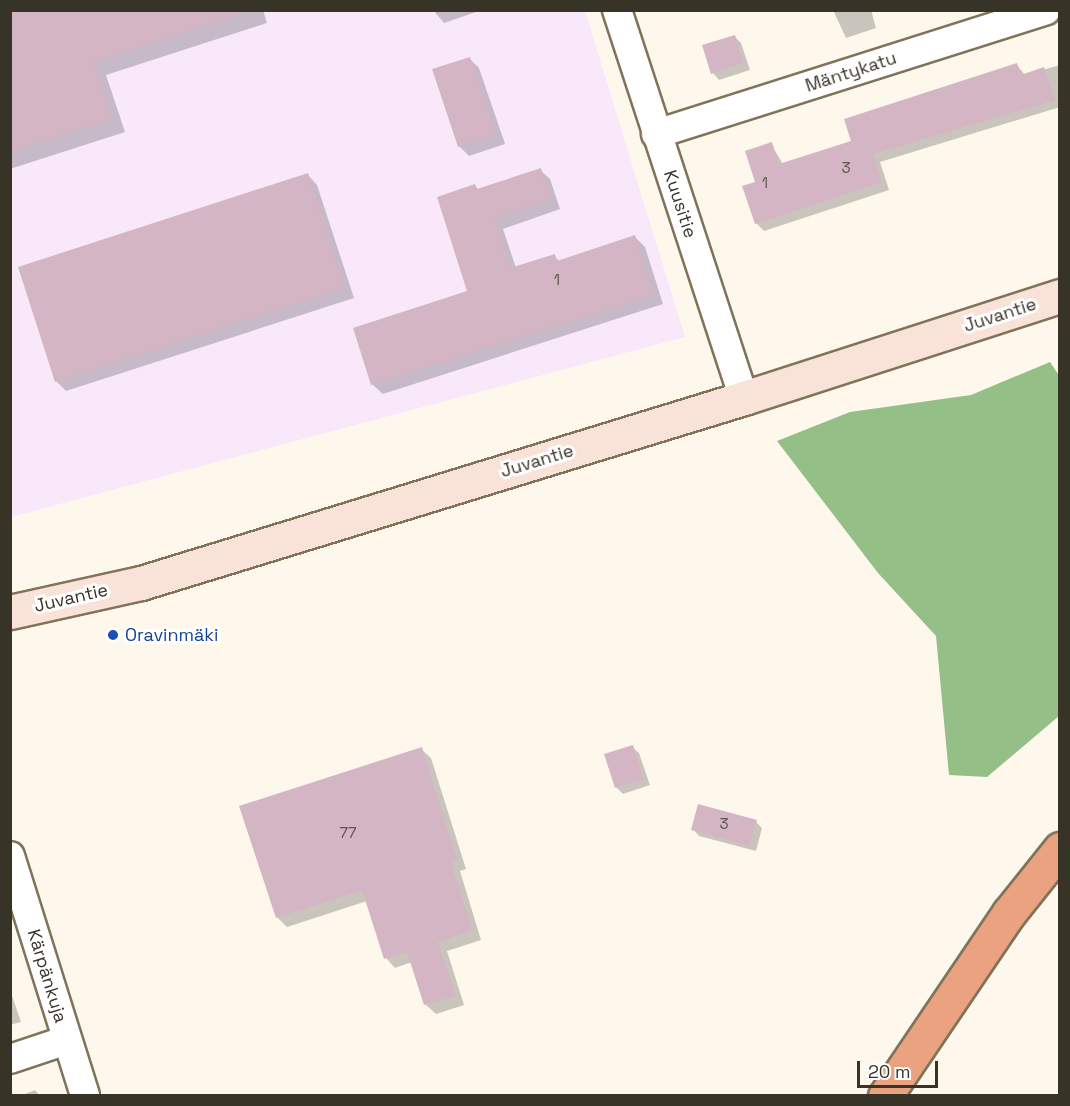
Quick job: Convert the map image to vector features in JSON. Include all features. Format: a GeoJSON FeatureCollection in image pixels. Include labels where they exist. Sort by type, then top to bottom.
{"type":"FeatureCollection","features":[{"type":"Feature","properties":{"kind":"highway"},"geometry":{"type":"LineString","coordinates":[[885,1095],[1009,914],[1059,849]]}},
{"type":"Feature","properties":{"kind":"main road","name":"Juvantie"},"geometry":{"type":"LineString","coordinates":[[10,612],[141,582],[744,398],[1059,296]]}},
{"type":"Feature","properties":{"kind":"street","name":"Kuusitie"},"geometry":{"type":"LineString","coordinates":[[617,10],[744,398]]}},
{"type":"Feature","properties":{"kind":"street","name":"Mäntykatu"},"geometry":{"type":"LineString","coordinates":[[656,134],[1046,10]]}},
{"type":"Feature","properties":{"kind":"street","name":"Kärpänkuja"},"geometry":{"type":"LineString","coordinates":[[10,856],[85,1095]]}},
{"type":"Feature","properties":{"kind":"street"},"geometry":{"type":"LineString","coordinates":[[10,1059],[67,1040]]}},
{"type":"Feature","properties":{"kind":"shaded area"},"geometry":{"type":"Polygon","coordinates":[[[11,11],[585,11],[685,337],[11,517],[11,11]]]}},
{"type":"Feature","properties":{"kind":"green space"},"geometry":{"type":"Polygon","coordinates":[[[1050,362],[1060,377],[1059,716],[987,777],[949,775],[936,636],[878,573],[777,441],[850,412],[971,395],[1050,362]]]}},
{"type":"Feature","properties":{"kind":"building"},"geometry":{"type":"Polygon","coordinates":[[[10,10],[238,10],[239,15],[94,62],[112,119],[10,152],[10,10]]]}},
{"type":"Feature","properties":{"kind":"building"},"geometry":{"type":"Polygon","coordinates":[[[735,35],[744,63],[711,74],[702,45],[735,35]]]}},
{"type":"Feature","properties":{"kind":"building"},"geometry":{"type":"Polygon","coordinates":[[[470,57],[496,134],[458,147],[432,69],[470,57]]]}},
{"type":"Feature","properties":{"kind":"building"},"geometry":{"type":"Polygon","coordinates":[[[1017,63],[1021,75],[1044,67],[1055,100],[873,154],[882,182],[755,224],[742,186],[755,182],[745,151],[772,142],[779,164],[851,141],[844,119],[1017,63]]]}},
{"type":"Feature","properties":{"kind":"building"},"geometry":{"type":"Polygon","coordinates":[[[541,168],[551,200],[494,219],[510,268],[555,254],[557,261],[635,235],[654,295],[371,385],[353,328],[467,291],[437,197],[475,184],[477,189],[541,168]]]}},
{"type":"Feature","properties":{"kind":"building"},"geometry":{"type":"Polygon","coordinates":[[[308,173],[345,288],[55,382],[18,267],[308,173]]]}},
{"type":"Feature","properties":{"kind":"building"},"geometry":{"type":"Polygon","coordinates":[[[633,745],[644,779],[615,788],[604,754],[633,745]]]}},
{"type":"Feature","properties":{"kind":"building"},"geometry":{"type":"Polygon","coordinates":[[[422,747],[457,860],[451,862],[472,930],[438,942],[456,996],[424,1005],[407,952],[384,959],[362,890],[276,918],[239,806],[422,747]]]}},
{"type":"Feature","properties":{"kind":"building"},"geometry":{"type":"Polygon","coordinates":[[[698,804],[757,820],[749,846],[691,830],[698,804]]]}},
{"type":"Feature","properties":{"kind":"place","name":"Oravinmäki"},"geometry":{"type":"Point","coordinates":[113,635]}}]}
